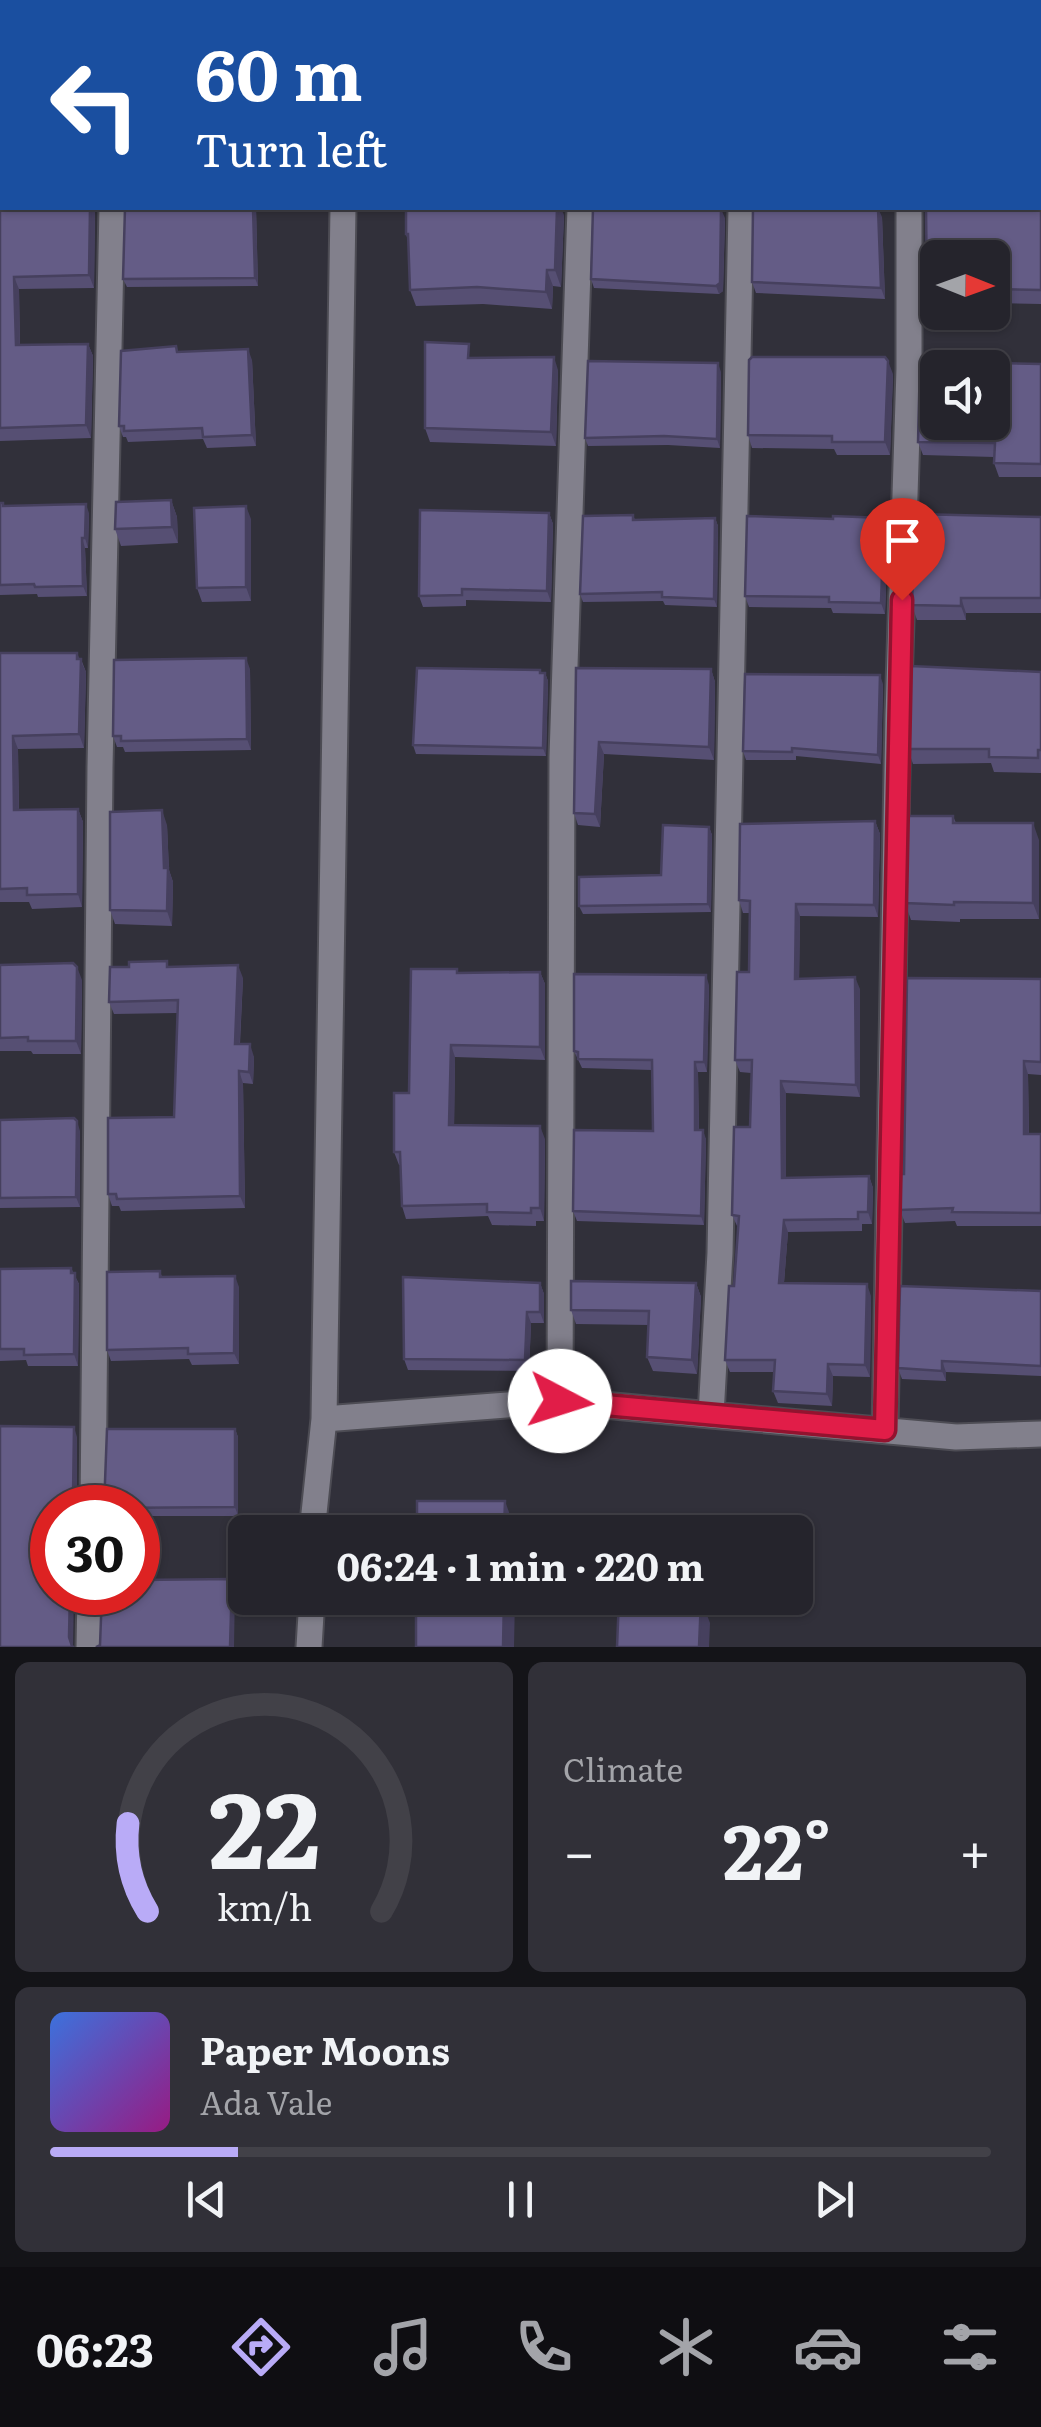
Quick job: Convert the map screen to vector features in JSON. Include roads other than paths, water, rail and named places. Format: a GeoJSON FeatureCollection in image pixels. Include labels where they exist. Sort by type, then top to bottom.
{"type":"FeatureCollection","features":[{"type":"Feature","properties":{"kind":"street"},"geometry":{"type":"LineString","coordinates":[[93,1485],[100,748],[112,210]]}},
{"type":"Feature","properties":{"kind":"street"},"geometry":{"type":"LineString","coordinates":[[314,1515],[324,1419],[343,210]]}},
{"type":"Feature","properties":{"kind":"street"},"geometry":{"type":"LineString","coordinates":[[560,1401],[562,757],[580,210]]}},
{"type":"Feature","properties":{"kind":"street"},"geometry":{"type":"LineString","coordinates":[[711,1415],[720,1253],[741,210]]}},
{"type":"Feature","properties":{"kind":"street"},"geometry":{"type":"LineString","coordinates":[[885,1430],[909,210]]}},
{"type":"Feature","properties":{"kind":"street"},"geometry":{"type":"LineString","coordinates":[[324,1419],[560,1401],[956,1436],[1041,1434]]}},
{"type":"Feature","properties":{"kind":"street"},"geometry":{"type":"LineString","coordinates":[[88,1647],[89,1615]]}},
{"type":"Feature","properties":{"kind":"street"},"geometry":{"type":"LineString","coordinates":[[309,1647],[311,1615]]}}]}
